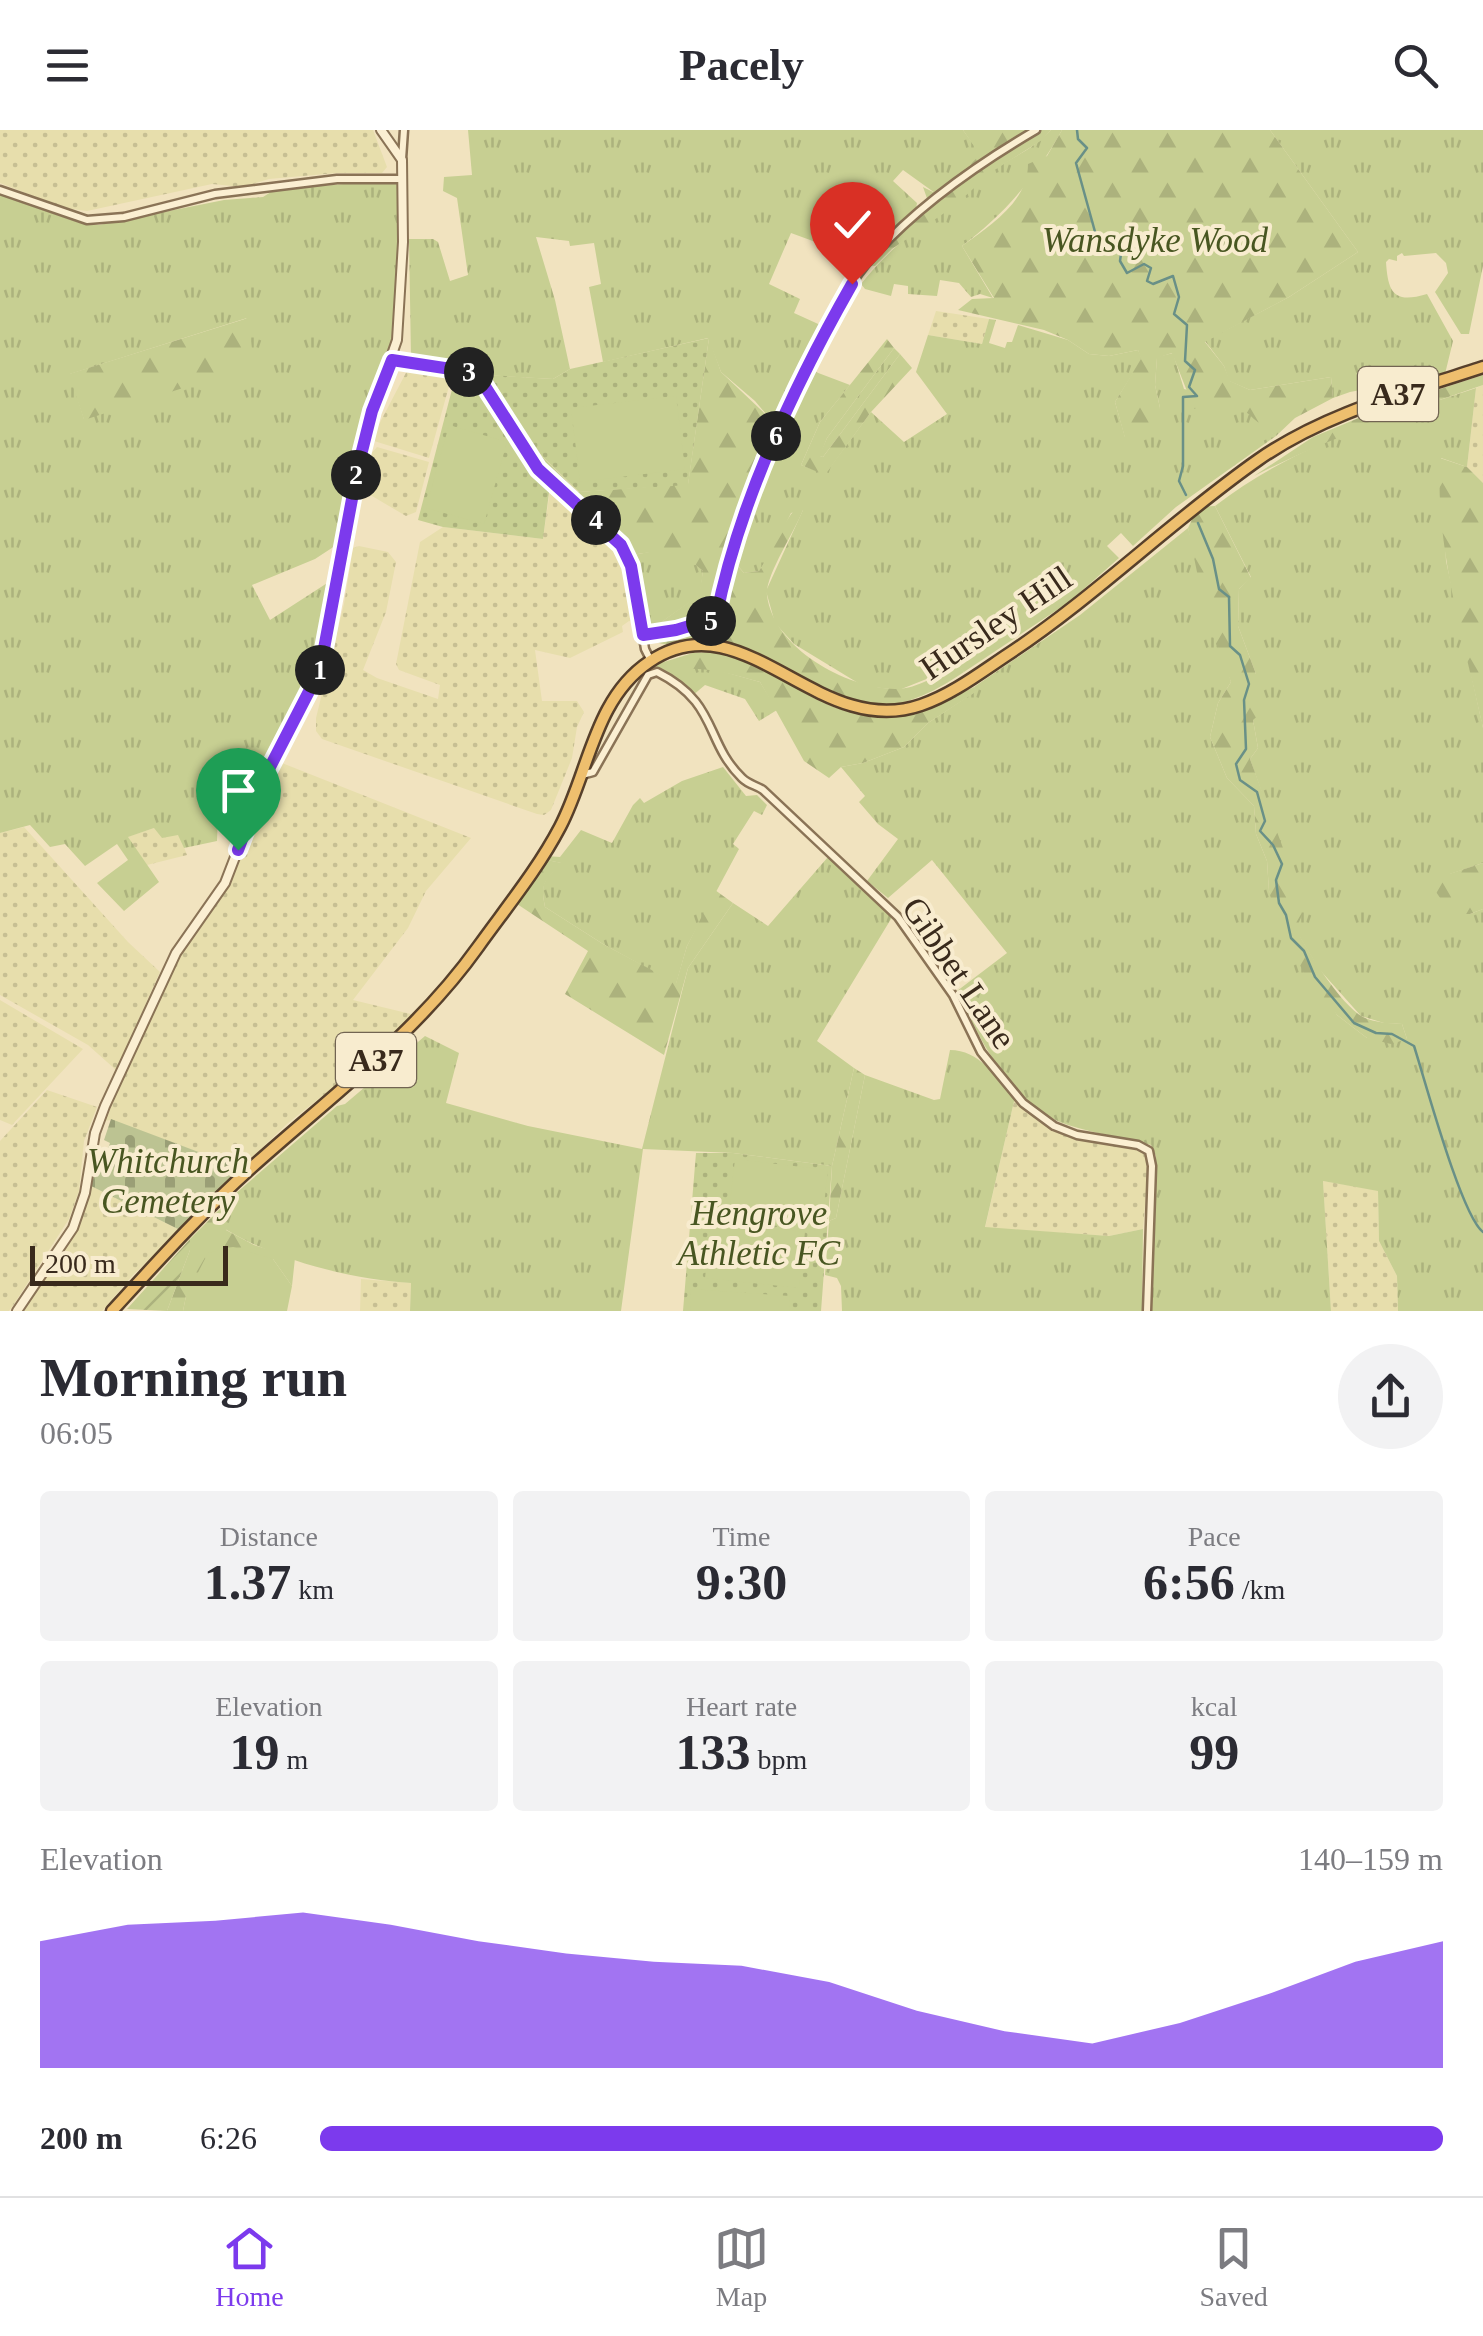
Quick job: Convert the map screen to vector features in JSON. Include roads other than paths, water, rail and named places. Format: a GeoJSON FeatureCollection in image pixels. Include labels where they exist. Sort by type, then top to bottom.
{"type":"FeatureCollection","features":[{"type":"Feature","properties":{"kind":"highway","name":"Hursley Hill"},"geometry":{"type":"LineString","coordinates":[[651,660],[684,647],[722,647],[765,662],[845,706],[886,712],[920,706],[975,676],[1052,624],[1267,454],[1315,426],[1379,400],[1483,368]]}},
{"type":"Feature","properties":{"kind":"highway","name":"A37"},"geometry":{"type":"LineString","coordinates":[[112,1311],[241,1177],[424,1014],[468,962],[563,822],[611,703],[630,678],[651,660]]}},
{"type":"Feature","properties":{"kind":"street"},"geometry":{"type":"LineString","coordinates":[[381,130],[402,160]]}},
{"type":"Feature","properties":{"kind":"street"},"geometry":{"type":"LineString","coordinates":[[17,1311],[73,1228],[85,1193],[104,1106],[138,1041],[176,953],[225,884],[269,769],[320,670],[358,467],[372,411],[392,360],[400,311],[404,130]]}},
{"type":"Feature","properties":{"kind":"street"},"geometry":{"type":"LineString","coordinates":[[643,635],[716,618],[734,542],[774,440],[855,278],[875,254],[922,212],[989,158],[1036,130]]}},
{"type":"Feature","properties":{"kind":"street"},"geometry":{"type":"LineString","coordinates":[[0,190],[71,216],[97,220],[215,194],[338,179],[402,179]]}},
{"type":"Feature","properties":{"kind":"street"},"geometry":{"type":"LineString","coordinates":[[392,360],[464,371],[485,383],[538,469],[621,545],[631,566],[651,660]]}},
{"type":"Feature","properties":{"kind":"street","name":"Gibbet Lane"},"geometry":{"type":"LineString","coordinates":[[582,775],[593,772],[648,675],[656,672],[664,676],[699,703],[739,776],[763,790],[898,916],[953,995],[981,1052],[1023,1103],[1054,1126],[1077,1135],[1138,1145],[1149,1151],[1152,1166],[1147,1311]]}},
{"type":"Feature","properties":{"kind":"waterway"},"geometry":{"type":"LineString","coordinates":[[1077,130],[1078,139],[1087,148],[1076,163],[1097,239],[1105,246],[1118,235],[1123,239],[1120,261],[1127,273],[1144,264],[1151,268],[1147,281],[1153,284],[1173,276],[1179,297],[1174,314],[1187,325],[1185,361],[1195,370],[1189,387],[1197,396],[1183,397],[1183,466],[1179,481],[1186,495]]}},
{"type":"Feature","properties":{"kind":"waterway"},"geometry":{"type":"LineString","coordinates":[[1198,523],[1213,559],[1219,589],[1229,597],[1230,646],[1240,655],[1249,684],[1244,700],[1246,749],[1236,764],[1240,780],[1257,792],[1265,821],[1260,831],[1273,845],[1282,864],[1276,880],[1291,938],[1304,951],[1315,977],[1354,1023],[1376,1033],[1392,1034],[1414,1046],[1454,1175],[1474,1221],[1483,1232]]}},
{"type":"Feature","properties":{"kind":"park label","name":"Wansdyke Wood"},"geometry":{"type":"Point","coordinates":[1155,240]}},
{"type":"Feature","properties":{"kind":"park label","name":"Whitchurch Cemetery"},"geometry":{"type":"Point","coordinates":[168,1181]}},
{"type":"Feature","properties":{"kind":"park label","name":"Hengrove Athletic FC"},"geometry":{"type":"Point","coordinates":[759,1233]}}]}
